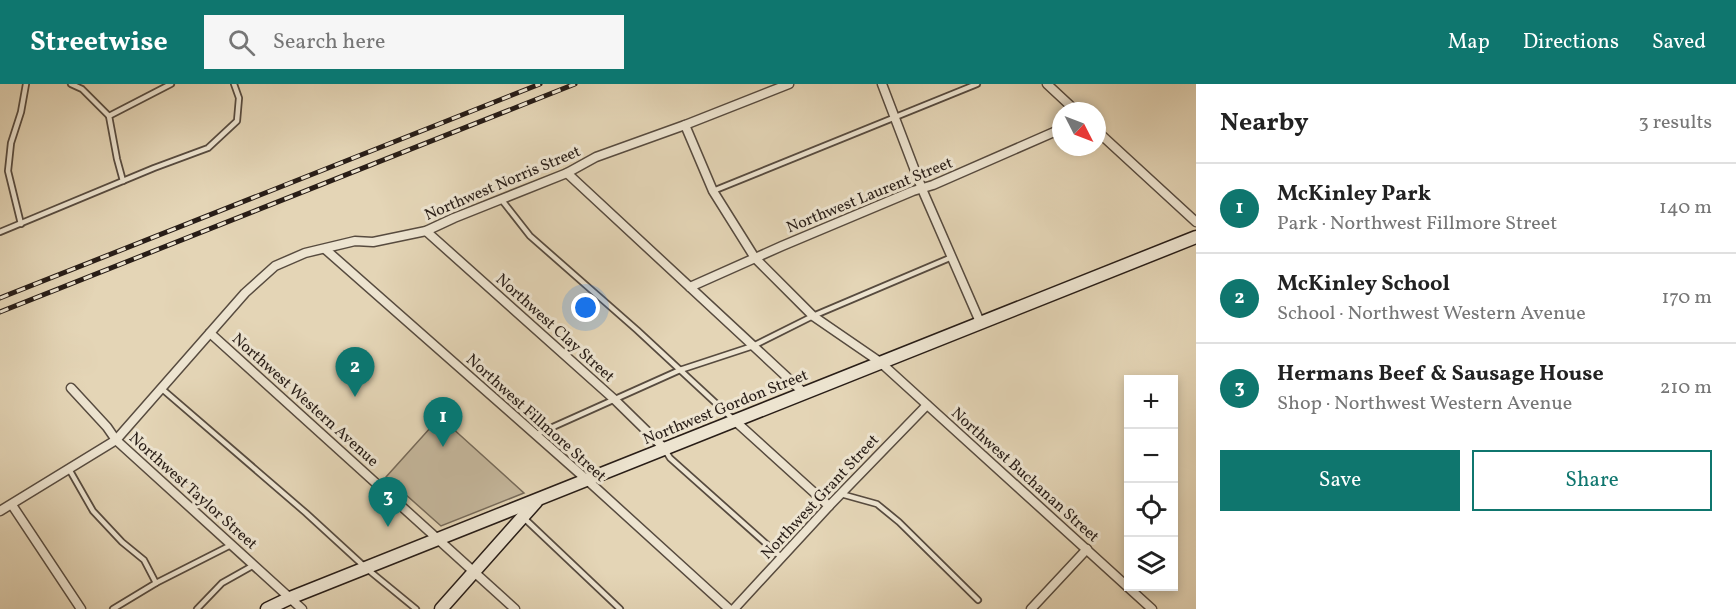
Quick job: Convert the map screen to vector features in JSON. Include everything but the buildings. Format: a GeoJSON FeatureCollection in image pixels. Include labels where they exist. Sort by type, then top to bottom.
{"type":"FeatureCollection","features":[{"type":"Feature","properties":{"kind":"main road","name":"Northwest Gordon Street"},"geometry":{"type":"LineString","coordinates":[[267,609],[585,479],[1196,237]]}},
{"type":"Feature","properties":{"kind":"main road"},"geometry":{"type":"LineString","coordinates":[[441,609],[538,500]]}},
{"type":"Feature","properties":{"kind":"street","name":"Northwest Norris Street"},"geometry":{"type":"LineString","coordinates":[[210,333],[245,293],[275,266],[305,253],[355,242],[373,242],[426,231],[567,172],[596,157],[789,84]]}},
{"type":"Feature","properties":{"kind":"street"},"geometry":{"type":"LineString","coordinates":[[882,84],[922,189],[980,322]]}},
{"type":"Feature","properties":{"kind":"street"},"geometry":{"type":"LineString","coordinates":[[1047,84],[1066,102]]}},
{"type":"Feature","properties":{"kind":"street","name":"Northwest Buchanan Street"},"geometry":{"type":"LineString","coordinates":[[685,125],[713,191],[755,258],[813,316],[880,362],[1152,609]]}},
{"type":"Feature","properties":{"kind":"street","name":"Northwest Laurent Street"},"geometry":{"type":"LineString","coordinates":[[690,287],[1052,133]]}},
{"type":"Feature","properties":{"kind":"street"},"geometry":{"type":"LineString","coordinates":[[1106,139],[1196,222]]}},
{"type":"Feature","properties":{"kind":"street"},"geometry":{"type":"LineString","coordinates":[[567,172],[804,393]]}},
{"type":"Feature","properties":{"kind":"street","name":"Northwest Clay Street"},"geometry":{"type":"LineString","coordinates":[[426,231],[615,400],[664,448]]}},
{"type":"Feature","properties":{"kind":"street","name":"Northwest Fillmore Street"},"geometry":{"type":"LineString","coordinates":[[325,249],[729,609]]}},
{"type":"Feature","properties":{"kind":"street"},"geometry":{"type":"LineString","coordinates":[[0,511],[116,440],[210,333]]}},
{"type":"Feature","properties":{"kind":"street","name":"Northwest Western Avenue"},"geometry":{"type":"LineString","coordinates":[[210,333],[515,609]]}},
{"type":"Feature","properties":{"kind":"street","name":"Northwest Taylor Street"},"geometry":{"type":"LineString","coordinates":[[71,388],[116,440],[302,609]]}},
{"type":"Feature","properties":{"kind":"street","name":"Northwest Grant Street"},"geometry":{"type":"LineString","coordinates":[[734,609],[927,405]]}},
{"type":"Feature","properties":{"kind":"street"},"geometry":{"type":"LineString","coordinates":[[734,420],[829,506]]}},
{"type":"Feature","properties":{"kind":"street"},"geometry":{"type":"LineString","coordinates":[[12,505],[81,609]]}},
{"type":"Feature","properties":{"kind":"street"},"geometry":{"type":"LineString","coordinates":[[1031,609],[1087,549]]}},
{"type":"Feature","properties":{"kind":"lane"},"geometry":{"type":"LineString","coordinates":[[21,224],[8,171],[26,84]]}},
{"type":"Feature","properties":{"kind":"lane"},"geometry":{"type":"LineString","coordinates":[[71,84],[82,89],[109,116],[123,181]]}},
{"type":"Feature","properties":{"kind":"lane"},"geometry":{"type":"LineString","coordinates":[[109,116],[171,84]]}},
{"type":"Feature","properties":{"kind":"lane"},"geometry":{"type":"LineString","coordinates":[[0,232],[208,148],[237,121],[239,98],[234,84]]}},
{"type":"Feature","properties":{"kind":"lane"},"geometry":{"type":"LineString","coordinates":[[713,191],[977,84]]}},
{"type":"Feature","properties":{"kind":"lane"},"geometry":{"type":"LineString","coordinates":[[0,175],[8,171]]}},
{"type":"Feature","properties":{"kind":"lane"},"geometry":{"type":"LineString","coordinates":[[501,199],[530,236],[734,420]]}},
{"type":"Feature","properties":{"kind":"lane"},"geometry":{"type":"LineString","coordinates":[[535,435],[680,370],[753,346],[813,316],[952,256]]}},
{"type":"Feature","properties":{"kind":"lane"},"geometry":{"type":"LineString","coordinates":[[161,388],[416,609]]}},
{"type":"Feature","properties":{"kind":"lane"},"geometry":{"type":"LineString","coordinates":[[664,448],[670,458],[782,557]]}},
{"type":"Feature","properties":{"kind":"lane"},"geometry":{"type":"LineString","coordinates":[[69,469],[93,511],[122,542],[144,560],[156,583]]}},
{"type":"Feature","properties":{"kind":"lane"},"geometry":{"type":"LineString","coordinates":[[841,494],[877,504],[899,522],[978,600]]}},
{"type":"Feature","properties":{"kind":"lane"},"geometry":{"type":"LineString","coordinates":[[523,518],[620,609]]}},
{"type":"Feature","properties":{"kind":"lane"},"geometry":{"type":"LineString","coordinates":[[113,609],[156,583],[231,545]]}},
{"type":"Feature","properties":{"kind":"lane"},"geometry":{"type":"LineString","coordinates":[[197,609],[222,584],[254,565]]}},
{"type":"Feature","properties":{"kind":"shaded area"},"geometry":{"type":"Polygon","coordinates":[[[440,417],[524,493],[441,526],[386,477],[440,417]]]}},
{"type":"Feature","properties":{"kind":"railway"},"geometry":{"type":"LineString","coordinates":[[0,298],[540,84]]}},
{"type":"Feature","properties":{"kind":"railway"},"geometry":{"type":"LineString","coordinates":[[0,312],[575,84]]}},
{"type":"Feature","properties":{"kind":"place","name":"McKinley School"},"geometry":{"type":"Point","coordinates":[355,397]}},
{"type":"Feature","properties":{"kind":"place","name":"McKinley Park"},"geometry":{"type":"Point","coordinates":[443,447]}},
{"type":"Feature","properties":{"kind":"place","name":"Hermans Beef & Sausage House"},"geometry":{"type":"Point","coordinates":[388,527]}}]}
